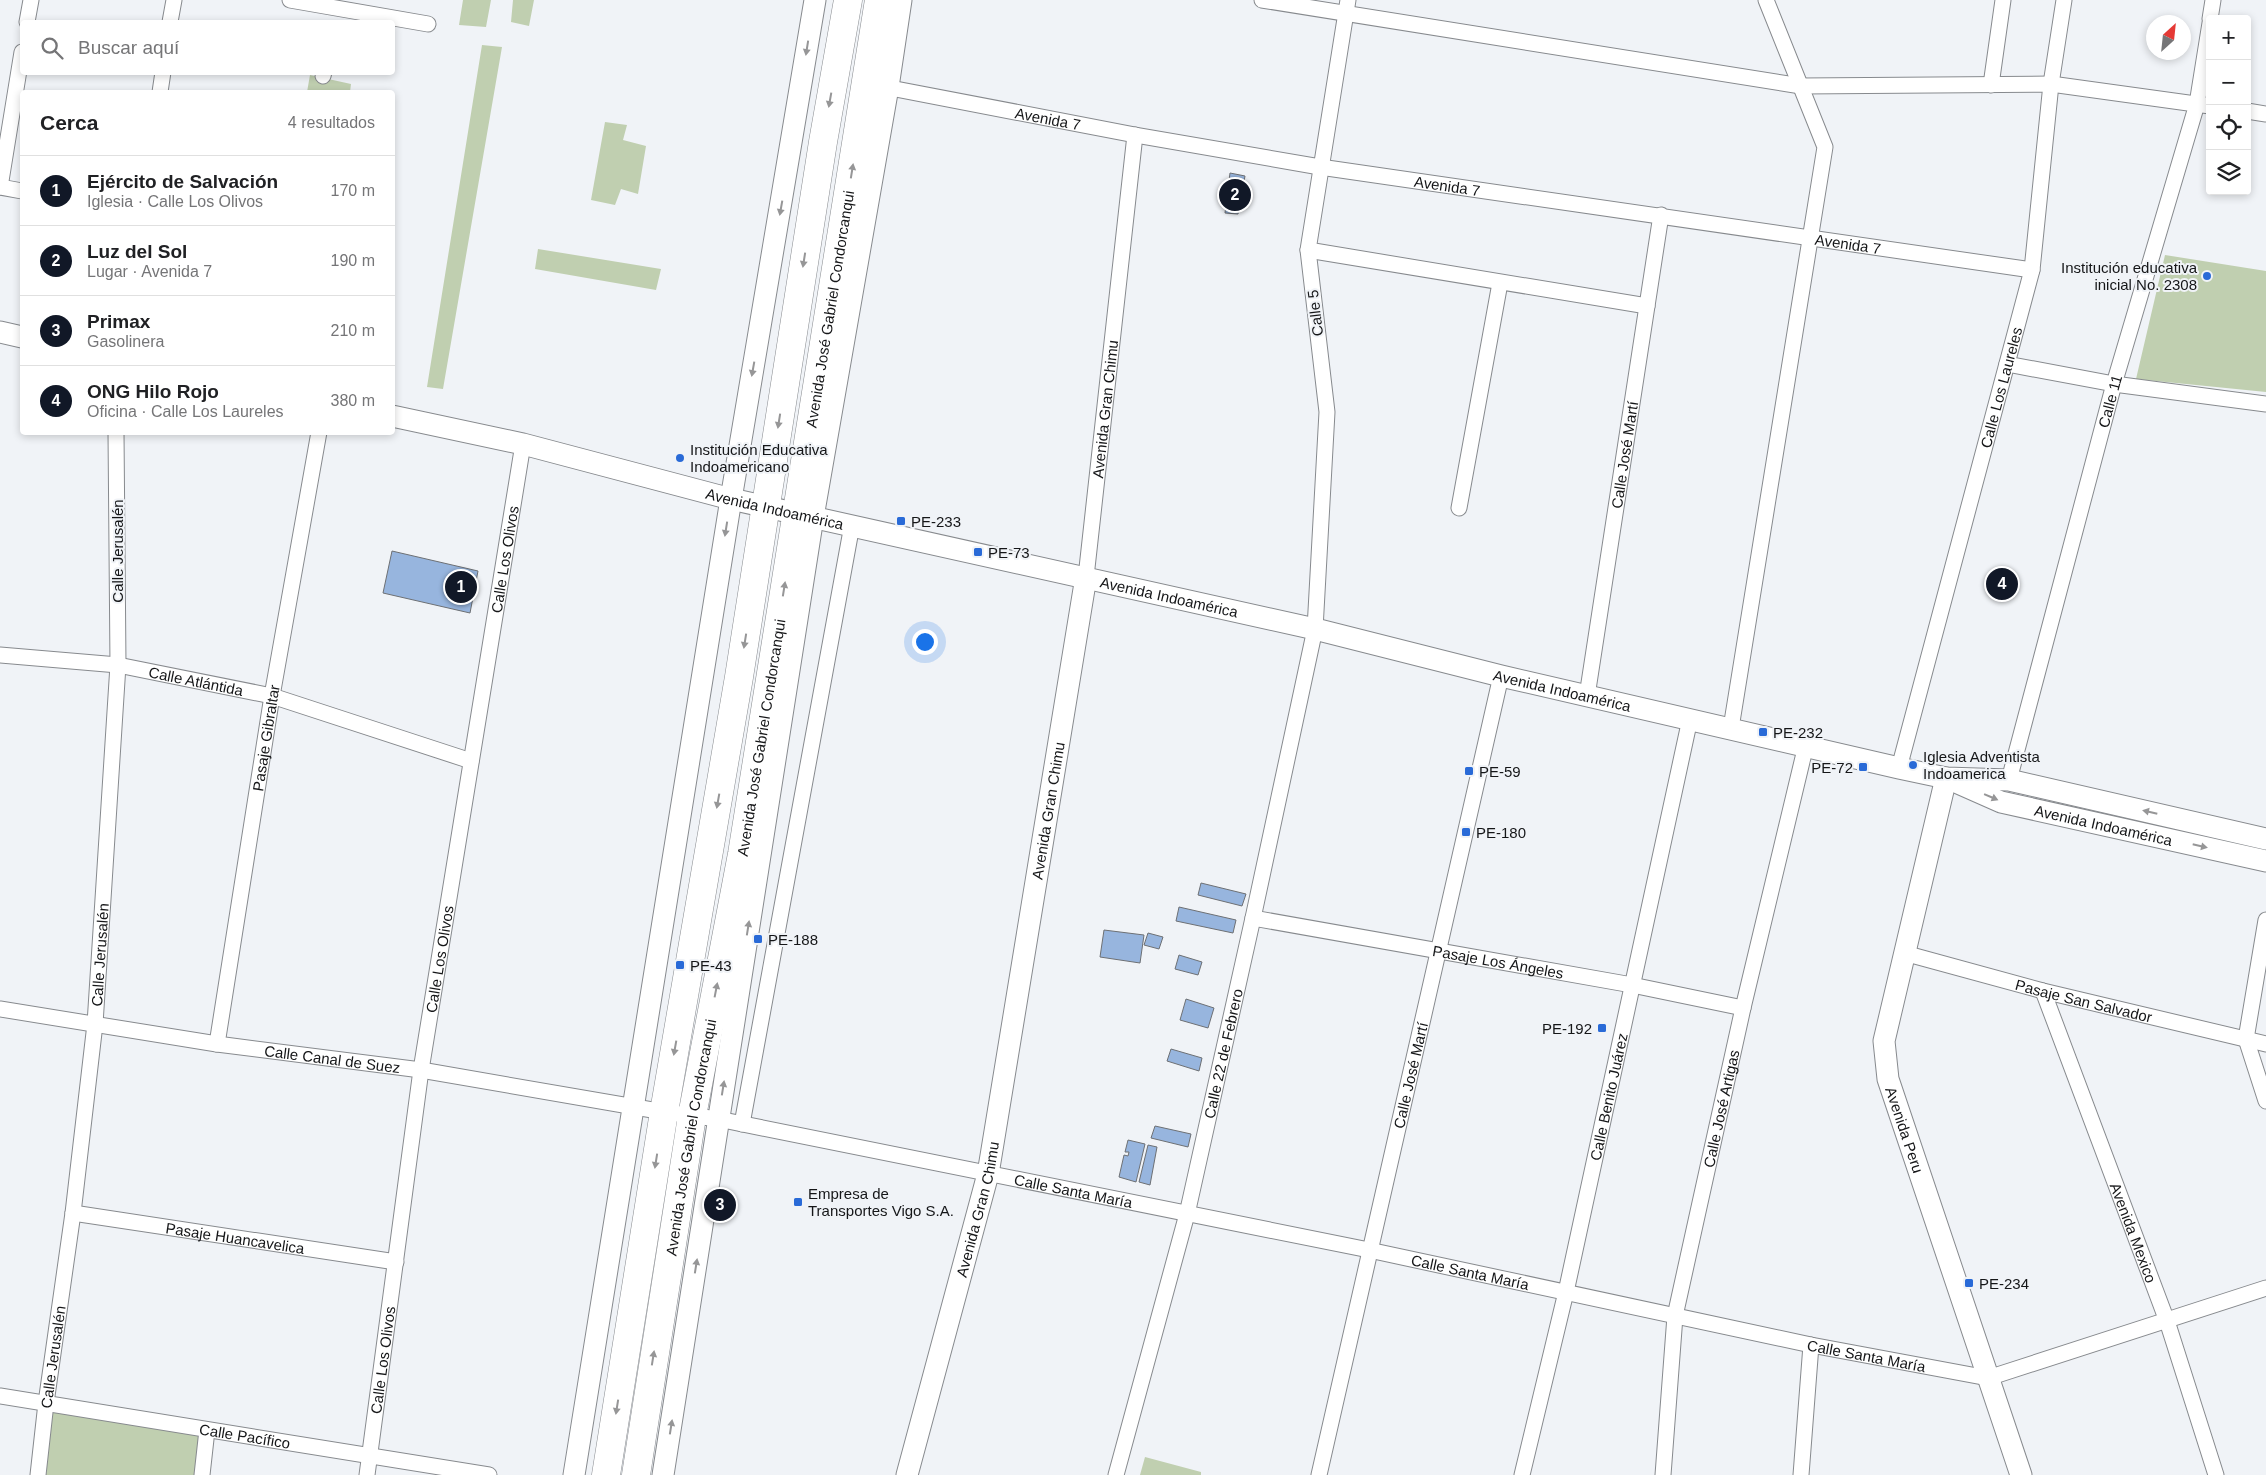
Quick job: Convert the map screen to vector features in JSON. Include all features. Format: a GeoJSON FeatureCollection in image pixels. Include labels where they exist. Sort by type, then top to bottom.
{"type":"FeatureCollection","features":[{"type":"Feature","properties":{"kind":"highway","name":"Avenida José Gabriel Condorcanqui"},"geometry":{"type":"LineString","coordinates":[[606,1475],[664,1112],[739,677],[823,142],[848,0]]}},
{"type":"Feature","properties":{"kind":"highway","name":"Avenida José Gabriel Condorcanqui"},"geometry":{"type":"LineString","coordinates":[[636,1475],[705,1118],[742,854],[804,515],[877,86],[879,0]]}},
{"type":"Feature","properties":{"kind":"street"},"geometry":{"type":"LineString","coordinates":[[27,20],[31,0]]}},
{"type":"Feature","properties":{"kind":"street"},"geometry":{"type":"LineString","coordinates":[[170,20],[174,0]]}},
{"type":"Feature","properties":{"kind":"street"},"geometry":{"type":"LineString","coordinates":[[290,0],[333,15],[386,20]]}},
{"type":"Feature","properties":{"kind":"street"},"geometry":{"type":"LineString","coordinates":[[574,1475],[731,499],[815,0]]}},
{"type":"Feature","properties":{"kind":"street","name":"Avenida José Gabriel Condorcanqui"},"geometry":{"type":"LineString","coordinates":[[877,86],[901,0]]}},
{"type":"Feature","properties":{"kind":"street"},"geometry":{"type":"LineString","coordinates":[[1262,0],[1347,6],[1801,86],[2051,84],[2203,105]]}},
{"type":"Feature","properties":{"kind":"street"},"geometry":{"type":"LineString","coordinates":[[1731,728],[1825,147],[1766,0]]}},
{"type":"Feature","properties":{"kind":"street"},"geometry":{"type":"LineString","coordinates":[[1991,85],[2003,0]]}},
{"type":"Feature","properties":{"kind":"street","name":"Calle Los Laureles"},"geometry":{"type":"LineString","coordinates":[[1899,768],[2032,270],[2051,84],[2064,0]]}},
{"type":"Feature","properties":{"kind":"street"},"geometry":{"type":"LineString","coordinates":[[2211,15],[2213,0]]}},
{"type":"Feature","properties":{"kind":"street","name":"Calle 5"},"geometry":{"type":"LineString","coordinates":[[1315,629],[1327,412],[1308,250],[1347,6]]}},
{"type":"Feature","properties":{"kind":"street"},"geometry":{"type":"LineString","coordinates":[[395,21],[428,24]]}},
{"type":"Feature","properties":{"kind":"street","name":"Calle 11"},"geometry":{"type":"LineString","coordinates":[[2009,780],[2114,384],[2203,105],[2207,60]]}},
{"type":"Feature","properties":{"kind":"street"},"geometry":{"type":"LineString","coordinates":[[20,64],[0,187],[20,192]]}},
{"type":"Feature","properties":{"kind":"street"},"geometry":{"type":"LineString","coordinates":[[160,90],[163,75]]}},
{"type":"Feature","properties":{"kind":"street","name":"Avenida 7"},"geometry":{"type":"LineString","coordinates":[[877,86],[1135,135],[1320,167],[2032,270]]}},
{"type":"Feature","properties":{"kind":"street"},"geometry":{"type":"LineString","coordinates":[[2251,112],[2266,114]]}},
{"type":"Feature","properties":{"kind":"street","name":"Avenida Gran Chimu"},"geometry":{"type":"LineString","coordinates":[[907,1475],[988,1174],[1086,576],[1135,135]]}},
{"type":"Feature","properties":{"kind":"street","name":"Calle José Martí"},"geometry":{"type":"LineString","coordinates":[[1587,696],[1661,215]]}},
{"type":"Feature","properties":{"kind":"street"},"geometry":{"type":"LineString","coordinates":[[1308,250],[1647,306]]}},
{"type":"Feature","properties":{"kind":"street"},"geometry":{"type":"LineString","coordinates":[[1459,508],[1500,283]]}},
{"type":"Feature","properties":{"kind":"street"},"geometry":{"type":"LineString","coordinates":[[0,332],[20,337]]}},
{"type":"Feature","properties":{"kind":"street"},"geometry":{"type":"LineString","coordinates":[[2007,364],[2114,384],[2266,404]]}},
{"type":"Feature","properties":{"kind":"street","name":"Avenida Indoamérica"},"geometry":{"type":"LineString","coordinates":[[395,417],[523,444],[731,499],[1086,576],[1315,629],[1502,676],[1899,768],[1946,778],[2009,780],[2266,839]]}},
{"type":"Feature","properties":{"kind":"street","name":"Calle Jerusalén"},"geometry":{"type":"LineString","coordinates":[[38,1475],[46,1403],[73,1213],[95,1024],[118,665],[116,435]]}},
{"type":"Feature","properties":{"kind":"street","name":"Pasaje Gibraltar"},"geometry":{"type":"LineString","coordinates":[[217,1044],[272,696],[319,435]]}},
{"type":"Feature","properties":{"kind":"street","name":"Calle Los Olivos"},"geometry":{"type":"LineString","coordinates":[[367,1475],[421,1070],[523,444]]}},
{"type":"Feature","properties":{"kind":"street"},"geometry":{"type":"LineString","coordinates":[[742,1124],[852,525]]}},
{"type":"Feature","properties":{"kind":"street","name":"Calle 22 de Febrero"},"geometry":{"type":"LineString","coordinates":[[1116,1475],[1187,1214],[1315,629]]}},
{"type":"Feature","properties":{"kind":"street","name":"Calle Atlántida"},"geometry":{"type":"LineString","coordinates":[[0,655],[118,665],[272,696],[472,761]]}},
{"type":"Feature","properties":{"kind":"street","name":"Calle José Martí"},"geometry":{"type":"LineString","coordinates":[[1319,1475],[1502,676]]}},
{"type":"Feature","properties":{"kind":"street","name":"Calle Benito Juárez"},"geometry":{"type":"LineString","coordinates":[[1522,1475],[1566,1292],[1690,719]]}},
{"type":"Feature","properties":{"kind":"street","name":"Calle José Artigas"},"geometry":{"type":"LineString","coordinates":[[1663,1475],[1675,1316],[1743,1008],[1806,745]]}},
{"type":"Feature","properties":{"kind":"street","name":"Avenida Indoamérica"},"geometry":{"type":"LineString","coordinates":[[1946,778],[2002,802],[2266,861]]}},
{"type":"Feature","properties":{"kind":"street","name":"Avenida Peru"},"geometry":{"type":"LineString","coordinates":[[1946,778],[1884,1041],[1888,1079],[2020,1475]]}},
{"type":"Feature","properties":{"kind":"street","name":"Pasaje Los Ángeles"},"geometry":{"type":"LineString","coordinates":[[1253,918],[1632,985],[1743,1008]]}},
{"type":"Feature","properties":{"kind":"street"},"geometry":{"type":"LineString","coordinates":[[2266,920],[2246,1039],[2266,1101]]}},
{"type":"Feature","properties":{"kind":"street","name":"Pasaje San Salvador"},"geometry":{"type":"LineString","coordinates":[[1904,953],[2043,991],[2266,1044]]}},
{"type":"Feature","properties":{"kind":"street","name":"Avenida Mexico"},"geometry":{"type":"LineString","coordinates":[[2043,991],[2167,1321],[2216,1475]]}},
{"type":"Feature","properties":{"kind":"street","name":"Calle Canal de Suez"},"geometry":{"type":"LineString","coordinates":[[0,1009],[217,1044],[421,1070],[664,1112]]}},
{"type":"Feature","properties":{"kind":"street","name":"Calle Santa María"},"geometry":{"type":"LineString","coordinates":[[664,1112],[742,1124],[1369,1250],[1811,1345],[1988,1378],[2266,1288]]}},
{"type":"Feature","properties":{"kind":"street","name":"Avenida José Gabriel Condorcanqui"},"geometry":{"type":"LineString","coordinates":[[663,1475],[705,1118]]}},
{"type":"Feature","properties":{"kind":"street","name":"Pasaje Huancavelica"},"geometry":{"type":"LineString","coordinates":[[73,1213],[396,1262]]}},
{"type":"Feature","properties":{"kind":"street"},"geometry":{"type":"LineString","coordinates":[[1801,1475],[1811,1345]]}},
{"type":"Feature","properties":{"kind":"street","name":"Calle Pacífico"},"geometry":{"type":"LineString","coordinates":[[0,1396],[489,1475]]}},
{"type":"Feature","properties":{"kind":"street"},"geometry":{"type":"LineString","coordinates":[[202,1475],[207,1430]]}},
{"type":"Feature","properties":{"kind":"green space"},"geometry":{"type":"Polygon","coordinates":[[[463,0],[491,0],[486,27],[459,25],[463,0]]]}},
{"type":"Feature","properties":{"kind":"green space"},"geometry":{"type":"Polygon","coordinates":[[[513,0],[534,0],[529,26],[511,22],[513,0]]]}},
{"type":"Feature","properties":{"kind":"green space"},"geometry":{"type":"Polygon","coordinates":[[[482,45],[502,47],[443,389],[427,387],[482,45]]]}},
{"type":"Feature","properties":{"kind":"green space"},"geometry":{"type":"Polygon","coordinates":[[[310,75],[351,84],[350,90],[307,90],[310,75]]]}},
{"type":"Feature","properties":{"kind":"green space"},"geometry":{"type":"Polygon","coordinates":[[[605,122],[627,125],[623,140],[646,146],[638,194],[621,189],[615,205],[591,200],[605,122]]]}},
{"type":"Feature","properties":{"kind":"green space"},"geometry":{"type":"Polygon","coordinates":[[[538,249],[661,269],[656,290],[535,269],[538,249]]]}},
{"type":"Feature","properties":{"kind":"green space"},"geometry":{"type":"Polygon","coordinates":[[[2165,255],[2266,271],[2266,392],[2136,379],[2165,255]]]}},
{"type":"Feature","properties":{"kind":"green space"},"geometry":{"type":"Polygon","coordinates":[[[46,1403],[207,1430],[202,1475],[38,1475],[46,1403]]]}},
{"type":"Feature","properties":{"kind":"green space"},"geometry":{"type":"Polygon","coordinates":[[[1145,1457],[1201,1472],[1201,1475],[1140,1475],[1145,1457]]]}},
{"type":"Feature","properties":{"kind":"building"},"geometry":{"type":"Polygon","coordinates":[[[1230,173],[1245,176],[1238,214],[1225,213],[1230,173]]]}},
{"type":"Feature","properties":{"kind":"building"},"geometry":{"type":"Polygon","coordinates":[[[392,551],[478,571],[470,613],[383,593],[392,551]]]}},
{"type":"Feature","properties":{"kind":"building"},"geometry":{"type":"Polygon","coordinates":[[[1201,883],[1246,894],[1242,906],[1198,895],[1201,883]]]}},
{"type":"Feature","properties":{"kind":"building"},"geometry":{"type":"Polygon","coordinates":[[[1179,907],[1236,920],[1233,933],[1176,921],[1179,907]]]}},
{"type":"Feature","properties":{"kind":"building"},"geometry":{"type":"Polygon","coordinates":[[[1104,930],[1144,935],[1140,963],[1100,957],[1104,930]]]}},
{"type":"Feature","properties":{"kind":"building"},"geometry":{"type":"Polygon","coordinates":[[[1148,933],[1163,937],[1159,949],[1144,945],[1148,933]]]}},
{"type":"Feature","properties":{"kind":"building"},"geometry":{"type":"Polygon","coordinates":[[[1179,955],[1202,962],[1198,975],[1175,969],[1179,955]]]}},
{"type":"Feature","properties":{"kind":"building"},"geometry":{"type":"Polygon","coordinates":[[[1186,999],[1214,1008],[1208,1028],[1180,1020],[1186,999]]]}},
{"type":"Feature","properties":{"kind":"building"},"geometry":{"type":"Polygon","coordinates":[[[1171,1049],[1202,1058],[1199,1071],[1167,1061],[1171,1049]]]}},
{"type":"Feature","properties":{"kind":"building"},"geometry":{"type":"Polygon","coordinates":[[[1155,1126],[1191,1134],[1188,1147],[1151,1138],[1155,1126]]]}},
{"type":"Feature","properties":{"kind":"building"},"geometry":{"type":"Polygon","coordinates":[[[1128,1140],[1145,1144],[1136,1182],[1119,1177],[1124,1155],[1128,1156],[1129,1152],[1125,1152],[1128,1140]]]}},
{"type":"Feature","properties":{"kind":"building"},"geometry":{"type":"Polygon","coordinates":[[[1148,1145],[1157,1147],[1150,1185],[1139,1182],[1148,1145]]]}},
{"type":"Feature","properties":{"kind":"place","name":"Luz del Sol"},"geometry":{"type":"Point","coordinates":[1235,195]}},
{"type":"Feature","properties":{"kind":"place","name":"Institución educativa inicial No. 2308"},"geometry":{"type":"Point","coordinates":[2207,276]}},
{"type":"Feature","properties":{"kind":"place","name":"Institución Educativa Indoamericano"},"geometry":{"type":"Point","coordinates":[680,458]}},
{"type":"Feature","properties":{"kind":"place","name":"PE-233"},"geometry":{"type":"Point","coordinates":[901,521]}},
{"type":"Feature","properties":{"kind":"place","name":"PE-73"},"geometry":{"type":"Point","coordinates":[978,552]}},
{"type":"Feature","properties":{"kind":"place","name":"ONG Hilo Rojo"},"geometry":{"type":"Point","coordinates":[2002,584]}},
{"type":"Feature","properties":{"kind":"place","name":"Ejército de Salvación"},"geometry":{"type":"Point","coordinates":[461,587]}},
{"type":"Feature","properties":{"kind":"place","name":"PE-232"},"geometry":{"type":"Point","coordinates":[1763,732]}},
{"type":"Feature","properties":{"kind":"place","name":"Iglesia Adventista Indoamerica"},"geometry":{"type":"Point","coordinates":[1913,765]}},
{"type":"Feature","properties":{"kind":"place","name":"PE-72"},"geometry":{"type":"Point","coordinates":[1863,767]}},
{"type":"Feature","properties":{"kind":"place","name":"PE-59"},"geometry":{"type":"Point","coordinates":[1469,771]}},
{"type":"Feature","properties":{"kind":"place","name":"PE-180"},"geometry":{"type":"Point","coordinates":[1466,832]}},
{"type":"Feature","properties":{"kind":"place","name":"PE-188"},"geometry":{"type":"Point","coordinates":[758,939]}},
{"type":"Feature","properties":{"kind":"place","name":"PE-43"},"geometry":{"type":"Point","coordinates":[680,965]}},
{"type":"Feature","properties":{"kind":"place","name":"PE-192"},"geometry":{"type":"Point","coordinates":[1602,1028]}},
{"type":"Feature","properties":{"kind":"place","name":"Empresa de Transportes Vigo S.A."},"geometry":{"type":"Point","coordinates":[798,1202]}},
{"type":"Feature","properties":{"kind":"place","name":"Primax"},"geometry":{"type":"Point","coordinates":[720,1205]}},
{"type":"Feature","properties":{"kind":"place","name":"PE-234"},"geometry":{"type":"Point","coordinates":[1969,1283]}}]}
